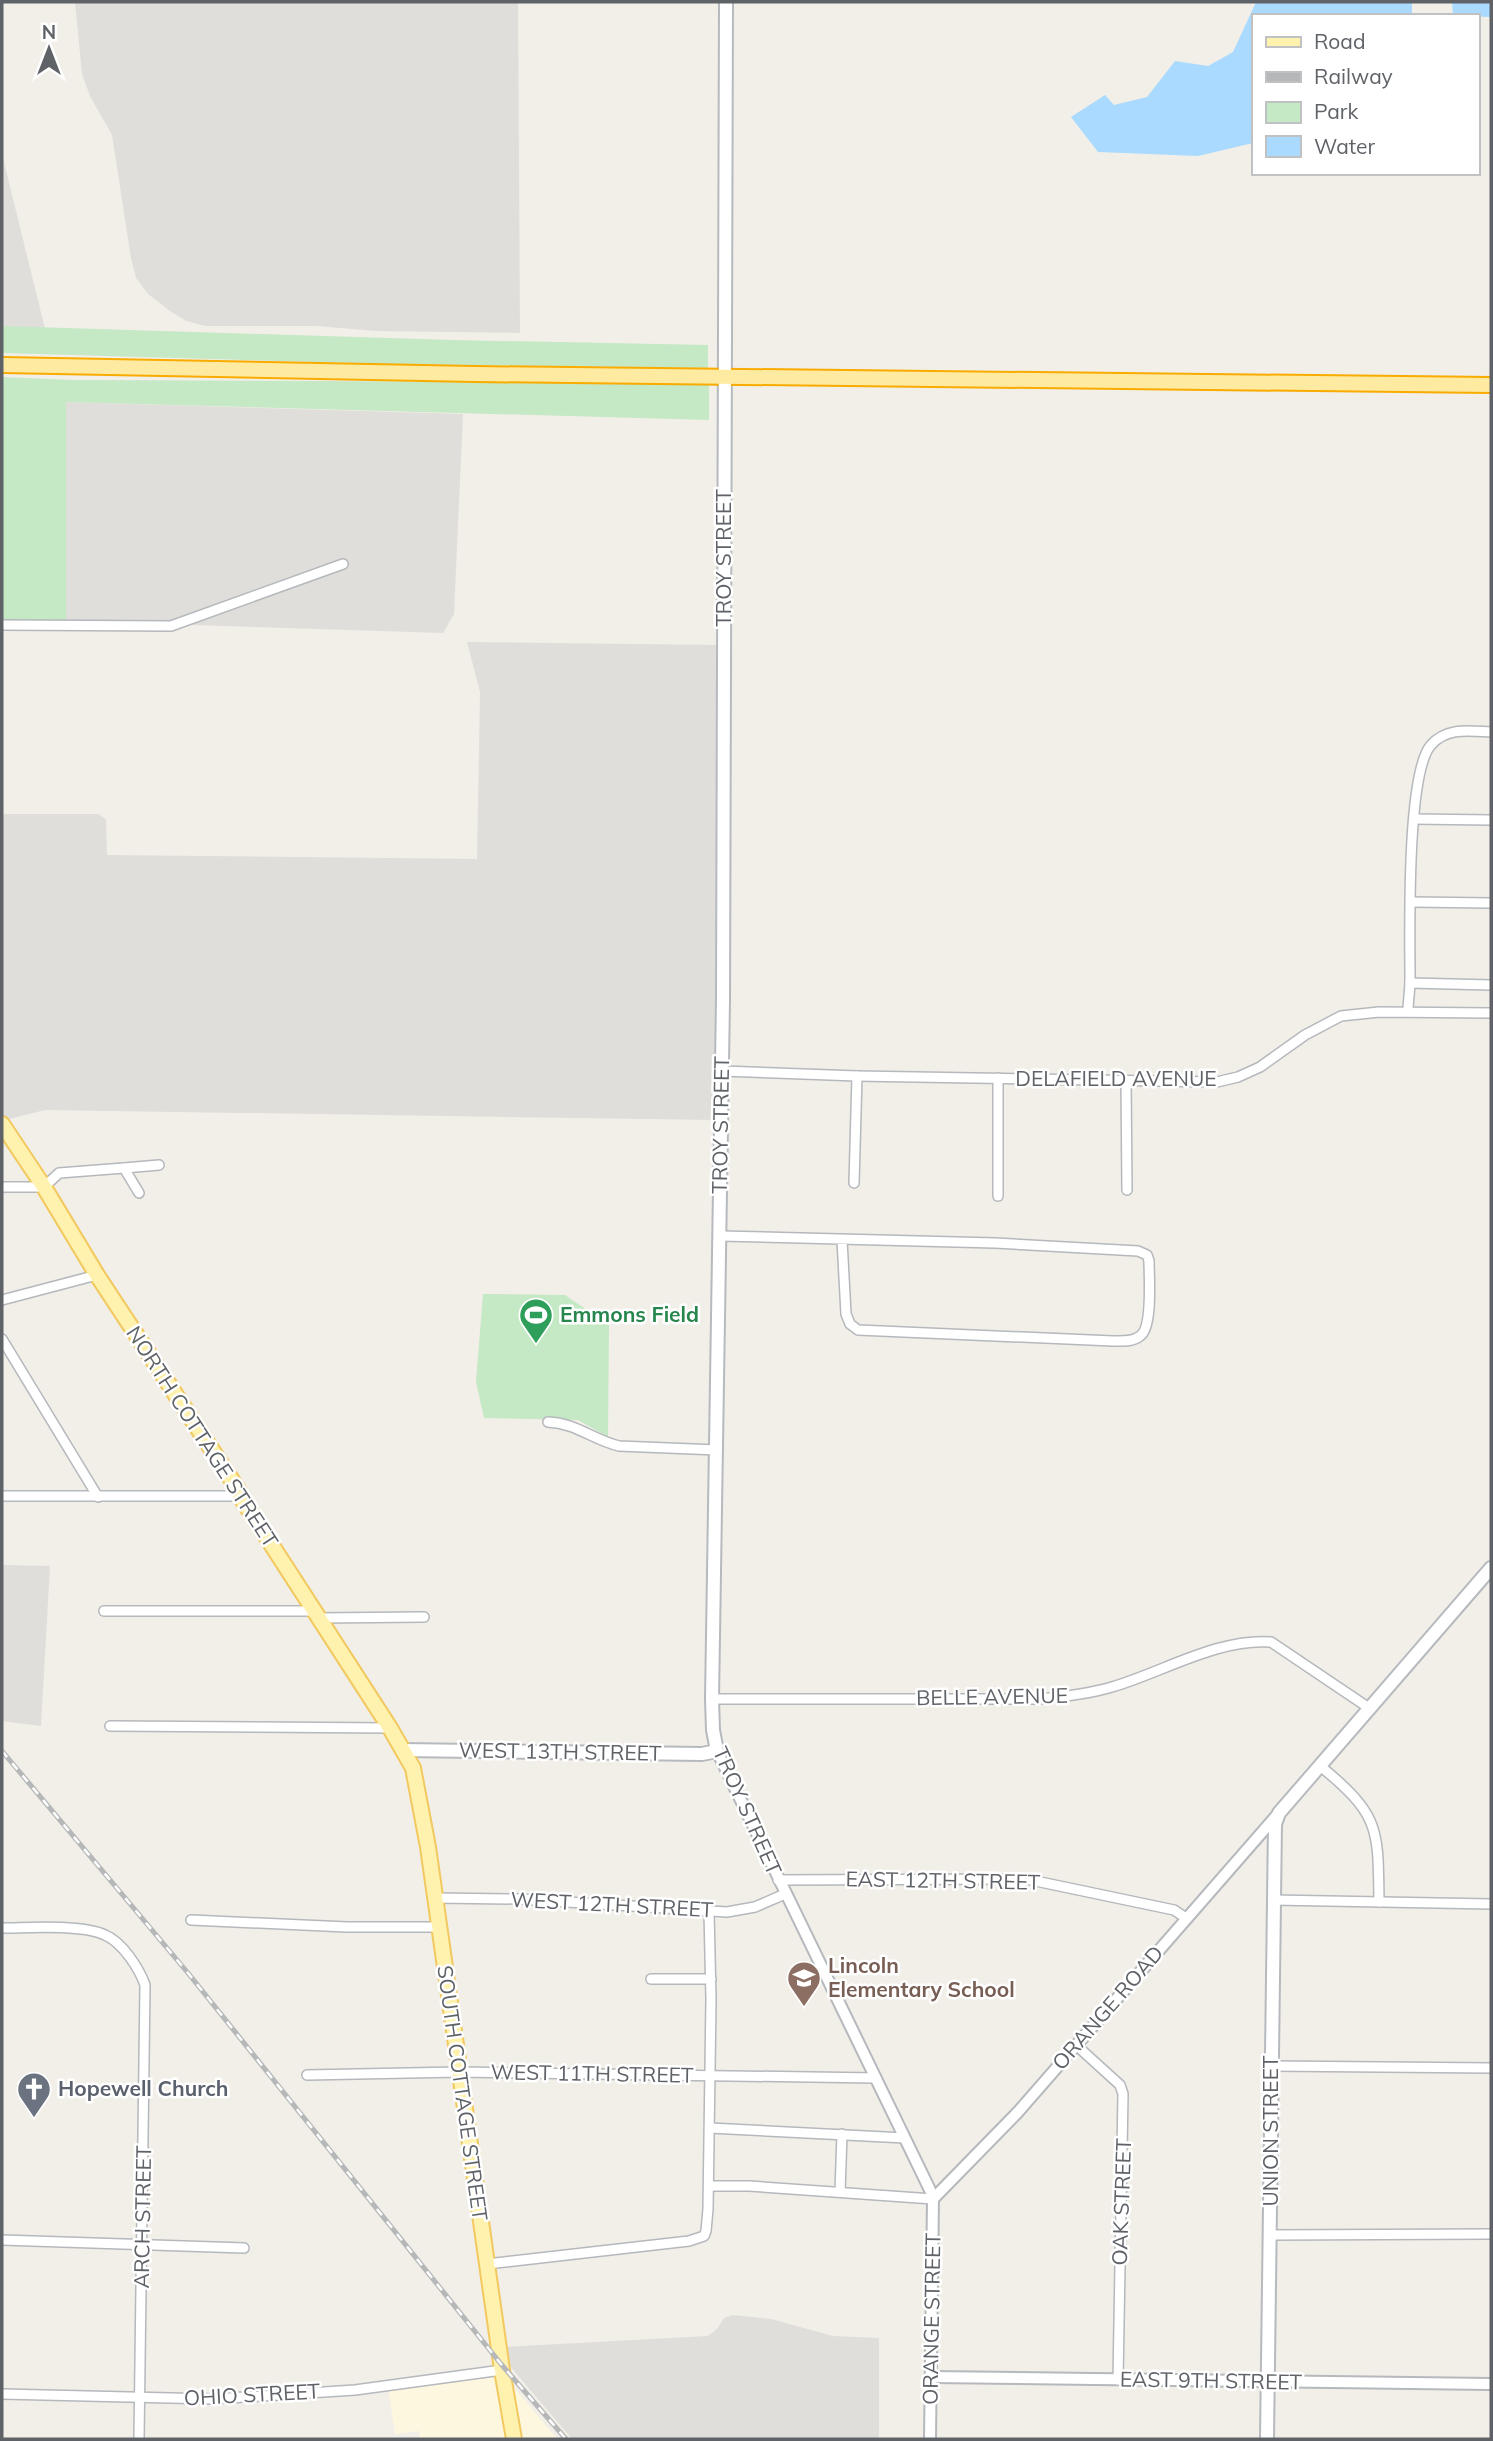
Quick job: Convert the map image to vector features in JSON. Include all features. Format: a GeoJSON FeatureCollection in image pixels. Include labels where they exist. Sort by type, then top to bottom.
{"type":"FeatureCollection","features":[{"type":"Feature","properties":{"kind":"highway"},"geometry":{"type":"LineString","coordinates":[[2,365],[724,377],[1491,385]]}},
{"type":"Feature","properties":{"kind":"main road","name":"TROY STREET"},"geometry":{"type":"LineString","coordinates":[[717,1751],[712,1699],[722,1071],[726,2]]}},
{"type":"Feature","properties":{"kind":"main road","name":"NORTH COTTAGE STREET"},"geometry":{"type":"LineString","coordinates":[[2,1124],[403,1750]]}},
{"type":"Feature","properties":{"kind":"main road","name":"ORANGE ROAD"},"geometry":{"type":"LineString","coordinates":[[1277,1818],[1319,1765],[1491,1568]]}},
{"type":"Feature","properties":{"kind":"main road","name":"WEST 13TH STREET"},"geometry":{"type":"LineString","coordinates":[[403,1750],[702,1754],[717,1751]]}},
{"type":"Feature","properties":{"kind":"main road","name":"SOUTH COTTAGE STREET"},"geometry":{"type":"LineString","coordinates":[[403,1750],[417,1782],[514,2439]]}},
{"type":"Feature","properties":{"kind":"main road","name":"UNION STREET"},"geometry":{"type":"LineString","coordinates":[[1267,2439],[1273,1900],[1277,1818]]}},
{"type":"Feature","properties":{"kind":"street"},"geometry":{"type":"LineString","coordinates":[[2,625],[171,626],[343,564]]}},
{"type":"Feature","properties":{"kind":"street"},"geometry":{"type":"LineString","coordinates":[[1408,1012],[1414,819],[1421,762],[1433,743],[1447,733],[1491,732]]}},
{"type":"Feature","properties":{"kind":"street"},"geometry":{"type":"LineString","coordinates":[[1414,819],[1491,820]]}},
{"type":"Feature","properties":{"kind":"street"},"geometry":{"type":"LineString","coordinates":[[1410,902],[1491,903]]}},
{"type":"Feature","properties":{"kind":"street"},"geometry":{"type":"LineString","coordinates":[[1410,983],[1491,985]]}},
{"type":"Feature","properties":{"kind":"street","name":"DELAFIELD AVENUE"},"geometry":{"type":"LineString","coordinates":[[722,1071],[1208,1082],[1238,1077],[1260,1067],[1305,1035],[1341,1016],[1358,1012],[1491,1013]]}},
{"type":"Feature","properties":{"kind":"street"},"geometry":{"type":"LineString","coordinates":[[854,1184],[857,1076]]}},
{"type":"Feature","properties":{"kind":"street"},"geometry":{"type":"LineString","coordinates":[[998,1078],[998,1196]]}},
{"type":"Feature","properties":{"kind":"street"},"geometry":{"type":"LineString","coordinates":[[1126,1081],[1127,1190]]}},
{"type":"Feature","properties":{"kind":"street"},"geometry":{"type":"LineString","coordinates":[[2,1187],[44,1187],[59,1173],[159,1165]]}},
{"type":"Feature","properties":{"kind":"street"},"geometry":{"type":"LineString","coordinates":[[124,1168],[139,1193]]}},
{"type":"Feature","properties":{"kind":"street"},"geometry":{"type":"LineString","coordinates":[[720,1236],[995,1244],[1143,1252],[1149,1261],[1148,1321],[1145,1332],[1138,1338],[1113,1341],[858,1330],[850,1324],[846,1314],[842,1240]]}},
{"type":"Feature","properties":{"kind":"street"},"geometry":{"type":"LineString","coordinates":[[2,1300],[97,1275]]}},
{"type":"Feature","properties":{"kind":"street"},"geometry":{"type":"LineString","coordinates":[[2,1339],[98,1497]]}},
{"type":"Feature","properties":{"kind":"street"},"geometry":{"type":"LineString","coordinates":[[548,1422],[569,1424],[604,1442],[619,1446],[717,1450]]}},
{"type":"Feature","properties":{"kind":"street"},"geometry":{"type":"LineString","coordinates":[[2,1496],[240,1496]]}},
{"type":"Feature","properties":{"kind":"street"},"geometry":{"type":"LineString","coordinates":[[104,1611],[424,1617]]}},
{"type":"Feature","properties":{"kind":"street","name":"BELLE AVENUE"},"geometry":{"type":"LineString","coordinates":[[712,1699],[1038,1699],[1074,1696],[1113,1687],[1176,1663],[1244,1642],[1259,1641],[1271,1642],[1369,1708]]}},
{"type":"Feature","properties":{"kind":"street"},"geometry":{"type":"LineString","coordinates":[[110,1726],[390,1728]]}},
{"type":"Feature","properties":{"kind":"street","name":"TROY STREET"},"geometry":{"type":"LineString","coordinates":[[717,1751],[933,2199]]}},
{"type":"Feature","properties":{"kind":"street"},"geometry":{"type":"LineString","coordinates":[[1319,1765],[1356,1797],[1372,1823],[1378,1843],[1379,1902]]}},
{"type":"Feature","properties":{"kind":"street","name":"ORANGE ROAD"},"geometry":{"type":"LineString","coordinates":[[933,2199],[1018,2112],[1186,1918],[1277,1818]]}},
{"type":"Feature","properties":{"kind":"street","name":"EAST 12TH STREET"},"geometry":{"type":"LineString","coordinates":[[778,1880],[1026,1879],[1174,1910],[1186,1918]]}},
{"type":"Feature","properties":{"kind":"street","name":"WEST 12TH STREET"},"geometry":{"type":"LineString","coordinates":[[435,1898],[519,1899],[709,1912],[744,1910],[785,1894]]}},
{"type":"Feature","properties":{"kind":"street"},"geometry":{"type":"LineString","coordinates":[[1273,1900],[1491,1904]]}},
{"type":"Feature","properties":{"kind":"street"},"geometry":{"type":"LineString","coordinates":[[487,2264],[699,2239],[706,2231],[711,2076],[709,1912]]}},
{"type":"Feature","properties":{"kind":"street"},"geometry":{"type":"LineString","coordinates":[[191,1920],[346,1927],[439,1927]]}},
{"type":"Feature","properties":{"kind":"street","name":"ARCH STREET"},"geometry":{"type":"LineString","coordinates":[[2,1928],[82,1930],[106,1935],[118,1945],[144,1981],[146,1994],[139,2439]]}},
{"type":"Feature","properties":{"kind":"street"},"geometry":{"type":"LineString","coordinates":[[651,1979],[711,1979]]}},
{"type":"Feature","properties":{"kind":"street","name":"OAK STREET"},"geometry":{"type":"LineString","coordinates":[[1076,2045],[1120,2085],[1123,2094],[1118,2380]]}},
{"type":"Feature","properties":{"kind":"street"},"geometry":{"type":"LineString","coordinates":[[1272,2066],[1491,2068]]}},
{"type":"Feature","properties":{"kind":"street","name":"WEST 11TH STREET"},"geometry":{"type":"LineString","coordinates":[[307,2076],[459,2072],[876,2078]]}},
{"type":"Feature","properties":{"kind":"street"},"geometry":{"type":"LineString","coordinates":[[710,2128],[905,2138]]}},
{"type":"Feature","properties":{"kind":"street"},"geometry":{"type":"LineString","coordinates":[[840,2192],[842,2134]]}},
{"type":"Feature","properties":{"kind":"street"},"geometry":{"type":"LineString","coordinates":[[709,2186],[749,2186],[933,2199]]}},
{"type":"Feature","properties":{"kind":"street","name":"ORANGE STREET"},"geometry":{"type":"LineString","coordinates":[[930,2439],[933,2199]]}},
{"type":"Feature","properties":{"kind":"street"},"geometry":{"type":"LineString","coordinates":[[1270,2235],[1491,2234]]}},
{"type":"Feature","properties":{"kind":"street"},"geometry":{"type":"LineString","coordinates":[[2,2241],[244,2248]]}},
{"type":"Feature","properties":{"kind":"street","name":"OHIO STREET"},"geometry":{"type":"LineString","coordinates":[[2,2394],[213,2399],[355,2390],[502,2370]]}},
{"type":"Feature","properties":{"kind":"street","name":"EAST 9TH STREET"},"geometry":{"type":"LineString","coordinates":[[931,2377],[1491,2384]]}},
{"type":"Feature","properties":{"kind":"shaded area"},"geometry":{"type":"Polygon","coordinates":[[[75,2],[518,2],[520,333],[376,331],[316,326],[206,326],[186,321],[170,311],[148,294],[136,278],[112,135],[90,96],[82,74],[75,2]]]}},
{"type":"Feature","properties":{"kind":"shaded area"},"geometry":{"type":"Polygon","coordinates":[[[2,154],[45,329],[2,326],[2,154]]]}},
{"type":"Feature","properties":{"kind":"shaded area"},"geometry":{"type":"Polygon","coordinates":[[[65,402],[463,414],[454,614],[443,633],[66,621],[65,402]]]}},
{"type":"Feature","properties":{"kind":"shaded area"},"geometry":{"type":"Polygon","coordinates":[[[467,642],[719,645],[716,1120],[45,1110],[5,1120],[2,1114],[2,814],[99,814],[106,820],[107,855],[477,859],[480,692],[467,642]]]}},
{"type":"Feature","properties":{"kind":"shaded area"},"geometry":{"type":"Polygon","coordinates":[[[2,1565],[50,1566],[41,1726],[2,1721],[2,1565]]]}},
{"type":"Feature","properties":{"kind":"shaded area"},"geometry":{"type":"Polygon","coordinates":[[[733,2315],[771,2319],[833,2336],[879,2338],[879,2439],[572,2439],[509,2365],[505,2347],[708,2336],[724,2318],[733,2315]]]}},
{"type":"Feature","properties":{"kind":"shaded area"},"geometry":{"type":"Polygon","coordinates":[[[497,2367],[557,2439],[420,2439],[419,2431],[395,2434],[387,2381],[497,2367]]]}},
{"type":"Feature","properties":{"kind":"green space"},"geometry":{"type":"Polygon","coordinates":[[[2,326],[708,345],[708,368],[386,364],[2,353],[2,326]]]}},
{"type":"Feature","properties":{"kind":"green space"},"geometry":{"type":"Polygon","coordinates":[[[2,377],[72,380],[709,383],[709,420],[66,402],[66,621],[2,621],[2,377]]]}},
{"type":"Feature","properties":{"kind":"green space","name":"Emmons Field"},"geometry":{"type":"Polygon","coordinates":[[[483,1294],[565,1295],[609,1325],[608,1437],[578,1420],[484,1418],[476,1382],[483,1294]]]}},
{"type":"Feature","properties":{"kind":"water"},"geometry":{"type":"Polygon","coordinates":[[[1256,2],[1412,2],[1412,14],[1252,14],[1252,143],[1198,156],[1098,152],[1071,117],[1105,95],[1114,105],[1147,97],[1175,61],[1208,66],[1233,52],[1256,2]]]}},
{"type":"Feature","properties":{"kind":"water"},"geometry":{"type":"Polygon","coordinates":[[[1452,2],[1491,2],[1491,17],[1453,14],[1452,2]]]}},
{"type":"Feature","properties":{"kind":"railway"},"geometry":{"type":"LineString","coordinates":[[2,1751],[188,1973],[501,2364],[566,2439]]}},
{"type":"Feature","properties":{"kind":"place","name":"Emmons Field"},"geometry":{"type":"Point","coordinates":[536,1345]}},
{"type":"Feature","properties":{"kind":"place","name":"Lincoln Elementary School"},"geometry":{"type":"Point","coordinates":[804,2008]}},
{"type":"Feature","properties":{"kind":"place","name":"Hopewell Church"},"geometry":{"type":"Point","coordinates":[34,2119]}}]}
